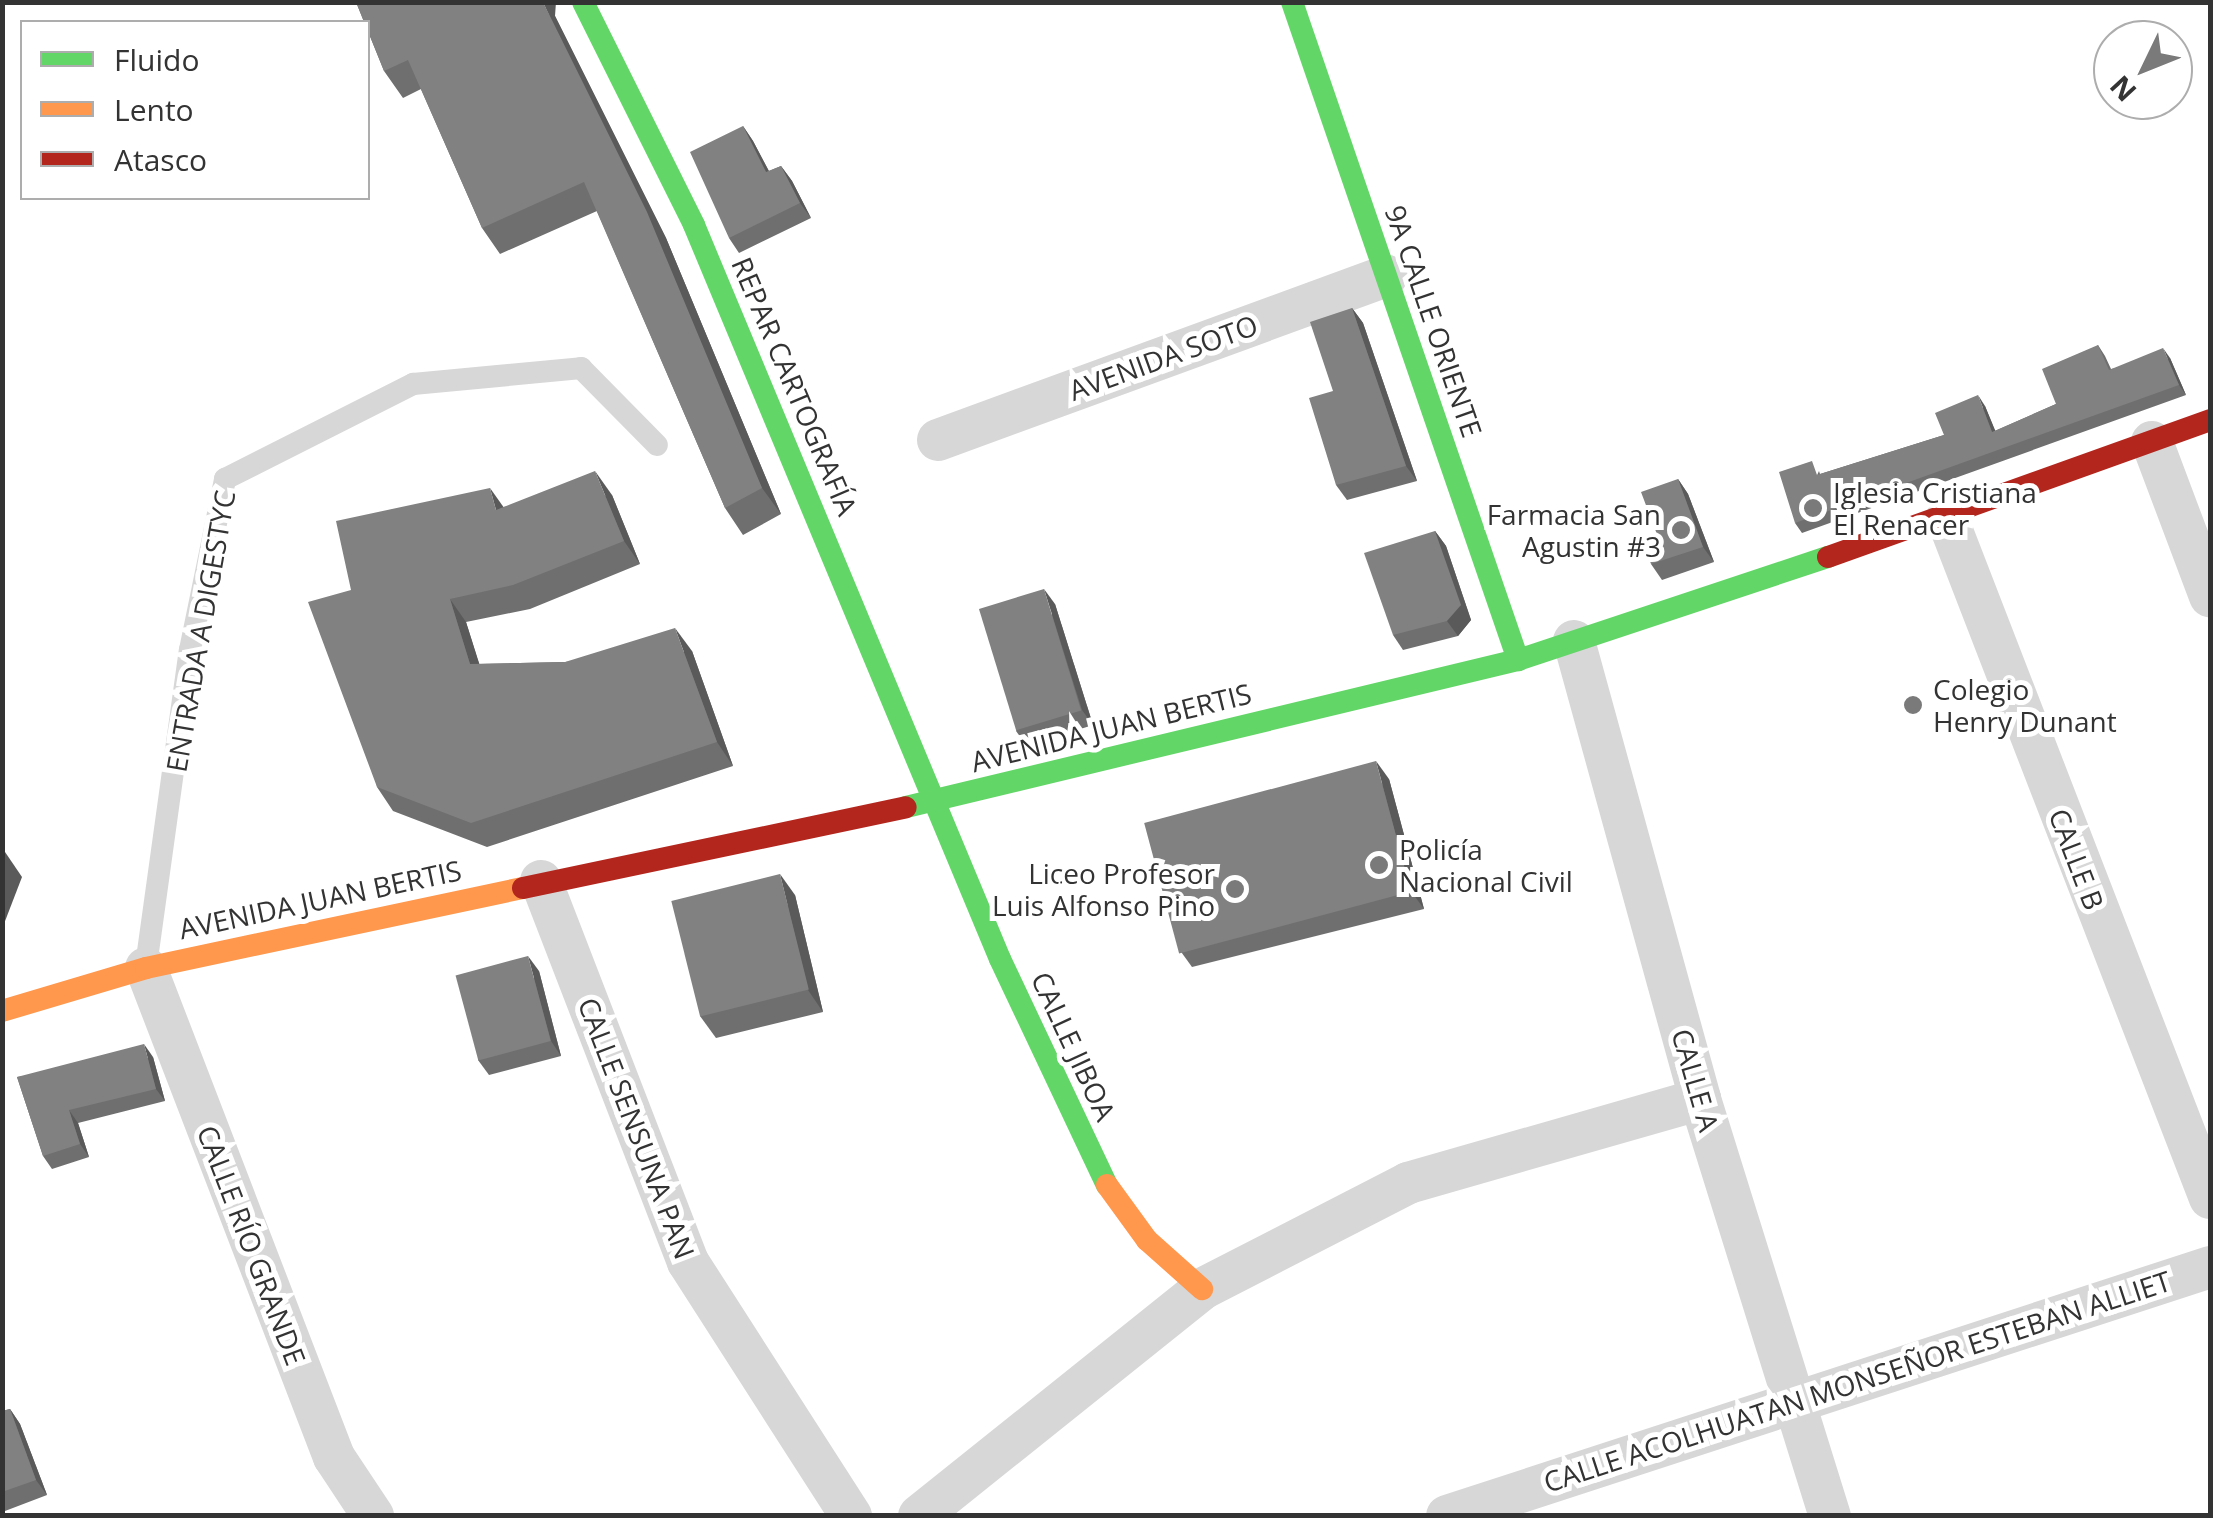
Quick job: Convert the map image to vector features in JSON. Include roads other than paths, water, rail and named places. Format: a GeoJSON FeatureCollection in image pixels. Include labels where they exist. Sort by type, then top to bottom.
{"type":"FeatureCollection","features":[{"type":"Feature","properties":{"kind":"main road","name":"REPAR CARTOGRAFÍA"},"geometry":{"type":"LineString","coordinates":[[583,2],[694,226],[936,800]]}},
{"type":"Feature","properties":{"kind":"main road","name":"9A CALLE ORIENTE"},"geometry":{"type":"LineString","coordinates":[[1292,2],[1518,660]]}},
{"type":"Feature","properties":{"kind":"main road","name":"AVENIDA JUAN BERTIS"},"geometry":{"type":"LineString","coordinates":[[2,1011],[146,968],[936,800],[1518,660],[1947,518],[2210,420]]}},
{"type":"Feature","properties":{"kind":"main road","name":"CALLE JIBOA"},"geometry":{"type":"LineString","coordinates":[[936,800],[1000,959],[1102,1179],[1148,1240],[1202,1288]]}},
{"type":"Feature","properties":{"kind":"street","name":"AVENIDA SOTO"},"geometry":{"type":"LineString","coordinates":[[938,440],[1388,276]]}},
{"type":"Feature","properties":{"kind":"street"},"geometry":{"type":"LineString","coordinates":[[2152,442],[2210,596]]}},
{"type":"Feature","properties":{"kind":"street","name":"CALLE B"},"geometry":{"type":"LineString","coordinates":[[1947,518],[2210,1198]]}},
{"type":"Feature","properties":{"kind":"street","name":"CALLE A"},"geometry":{"type":"LineString","coordinates":[[1574,641],[1700,1099],[1830,1516]]}},
{"type":"Feature","properties":{"kind":"street","name":"CALLE SENSUNA PAN"},"geometry":{"type":"LineString","coordinates":[[542,881],[688,1262],[850,1516]]}},
{"type":"Feature","properties":{"kind":"street","name":"CALLE RÍO GRANDE"},"geometry":{"type":"LineString","coordinates":[[146,968],[334,1457],[373,1516]]}},
{"type":"Feature","properties":{"kind":"street"},"geometry":{"type":"LineString","coordinates":[[919,1516],[1202,1288],[1408,1183],[1700,1099]]}},
{"type":"Feature","properties":{"kind":"street","name":"CALLE ACOLHUATAN MONSEÑOR ESTEBAN ALLIET"},"geometry":{"type":"LineString","coordinates":[[1448,1516],[2210,1267]]}},
{"type":"Feature","properties":{"kind":"lane","name":"ENTRADA A DIGESTYC"},"geometry":{"type":"LineString","coordinates":[[146,968],[190,650],[225,479],[413,384],[581,368],[658,445]]}},
{"type":"Feature","properties":{"kind":"place","name":"Iglesia Cristiana El Renacer"},"geometry":{"type":"Point","coordinates":[1813,508]}},
{"type":"Feature","properties":{"kind":"place","name":"Farmacia San Agustin #3"},"geometry":{"type":"Point","coordinates":[1681,530]}},
{"type":"Feature","properties":{"kind":"place","name":"Colegio Henry Dunant"},"geometry":{"type":"Point","coordinates":[1913,705]}},
{"type":"Feature","properties":{"kind":"place","name":"Policía Nacional Civil"},"geometry":{"type":"Point","coordinates":[1379,865]}},
{"type":"Feature","properties":{"kind":"place","name":"Liceo Profesor Luis Alfonso Pino"},"geometry":{"type":"Point","coordinates":[1235,889]}}]}
